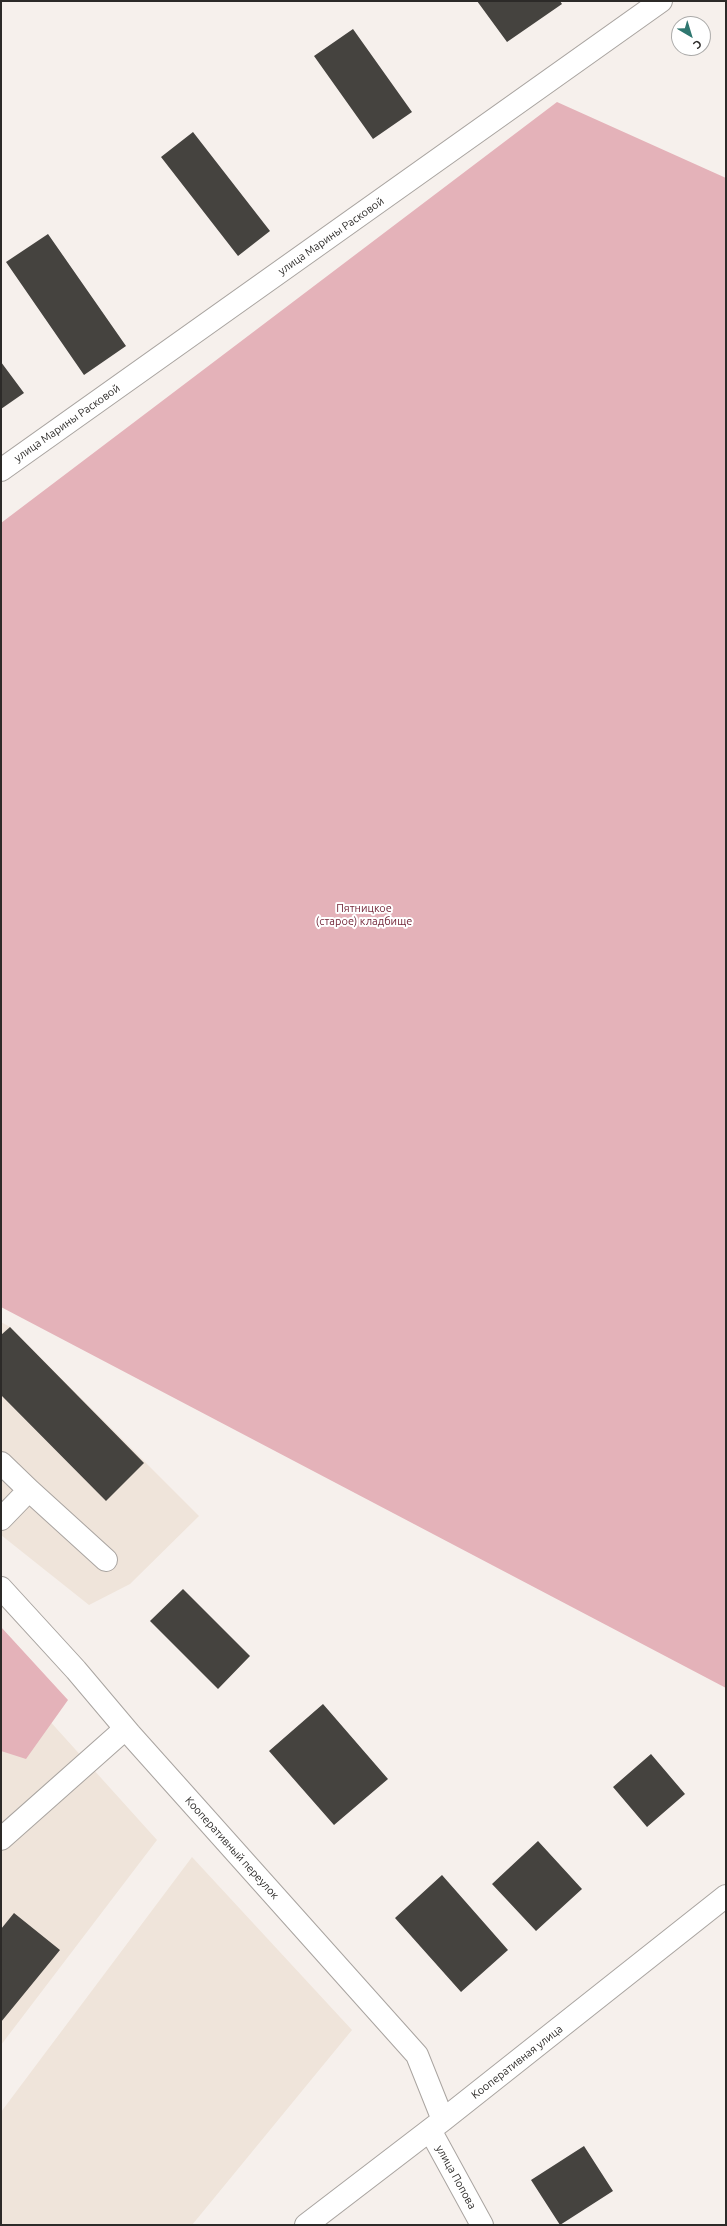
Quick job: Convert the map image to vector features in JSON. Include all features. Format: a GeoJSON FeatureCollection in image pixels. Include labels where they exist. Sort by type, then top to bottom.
{"type":"FeatureCollection","features":[{"type":"Feature","properties":{"kind":"street","name":"улица Марины Расковой"},"geometry":{"type":"LineString","coordinates":[[1,470],[661,1]]}},
{"type":"Feature","properties":{"kind":"street"},"geometry":{"type":"LineString","coordinates":[[1,1463],[106,1560]]}},
{"type":"Feature","properties":{"kind":"street"},"geometry":{"type":"LineString","coordinates":[[1,1519],[29,1490]]}},
{"type":"Feature","properties":{"kind":"street","name":"Кооперативный переулок"},"geometry":{"type":"LineString","coordinates":[[1,1588],[76,1670],[125,1729],[417,2055],[436,2125]]}},
{"type":"Feature","properties":{"kind":"street"},"geometry":{"type":"LineString","coordinates":[[1,1839],[125,1729]]}},
{"type":"Feature","properties":{"kind":"street","name":"Кооперативная улица"},"geometry":{"type":"LineString","coordinates":[[306,2225],[436,2125],[726,1896]]}},
{"type":"Feature","properties":{"kind":"street","name":"улица Попова"},"geometry":{"type":"LineString","coordinates":[[436,2125],[482,2225]]}},
{"type":"Feature","properties":{"kind":"shaded area"},"geometry":{"type":"Polygon","coordinates":[[[1,1322],[10,1327],[199,1516],[130,1584],[89,1605],[1,1535],[1,1322]]]}},
{"type":"Feature","properties":{"kind":"shaded area"},"geometry":{"type":"Polygon","coordinates":[[[1,1667],[157,1840],[1,2045],[1,1667]]]}},
{"type":"Feature","properties":{"kind":"shaded area"},"geometry":{"type":"Polygon","coordinates":[[[192,1857],[352,2030],[192,2225],[1,2225],[1,2112],[192,1857]]]}},
{"type":"Feature","properties":{"kind":"green space","name":"Пятницкое (старое) кладбище"},"geometry":{"type":"Polygon","coordinates":[[[557,102],[726,178],[726,1688],[1,1307],[1,523],[557,102]]]}},
{"type":"Feature","properties":{"kind":"green space"},"geometry":{"type":"Polygon","coordinates":[[[1,1627],[68,1700],[26,1759],[1,1751],[1,1627]]]}},
{"type":"Feature","properties":{"kind":"building"},"geometry":{"type":"Polygon","coordinates":[[[477,1],[560,1],[562,4],[507,42],[477,1]]]}},
{"type":"Feature","properties":{"kind":"building"},"geometry":{"type":"Polygon","coordinates":[[[353,29],[412,112],[373,139],[314,56],[353,29]]]}},
{"type":"Feature","properties":{"kind":"building"},"geometry":{"type":"Polygon","coordinates":[[[193,132],[270,231],[238,256],[161,157],[193,132]]]}},
{"type":"Feature","properties":{"kind":"building"},"geometry":{"type":"Polygon","coordinates":[[[48,234],[126,346],[84,375],[6,262],[48,234]]]}},
{"type":"Feature","properties":{"kind":"building"},"geometry":{"type":"Polygon","coordinates":[[[1,362],[24,393],[1,409],[1,362]]]}},
{"type":"Feature","properties":{"kind":"building"},"geometry":{"type":"Polygon","coordinates":[[[10,1327],[144,1463],[106,1501],[1,1395],[1,1335],[10,1327]]]}},
{"type":"Feature","properties":{"kind":"building"},"geometry":{"type":"Polygon","coordinates":[[[183,1589],[250,1656],[218,1689],[150,1621],[183,1589]]]}},
{"type":"Feature","properties":{"kind":"building"},"geometry":{"type":"Polygon","coordinates":[[[323,1704],[388,1779],[334,1825],[269,1751],[323,1704]]]}},
{"type":"Feature","properties":{"kind":"building"},"geometry":{"type":"Polygon","coordinates":[[[651,1754],[685,1794],[647,1827],[613,1787],[651,1754]]]}},
{"type":"Feature","properties":{"kind":"building"},"geometry":{"type":"Polygon","coordinates":[[[538,1841],[582,1889],[536,1931],[492,1884],[538,1841]]]}},
{"type":"Feature","properties":{"kind":"building"},"geometry":{"type":"Polygon","coordinates":[[[442,1875],[508,1950],[461,1992],[395,1918],[442,1875]]]}},
{"type":"Feature","properties":{"kind":"building"},"geometry":{"type":"Polygon","coordinates":[[[14,1913],[60,1950],[1,2022],[1,1929],[14,1913]]]}},
{"type":"Feature","properties":{"kind":"building"},"geometry":{"type":"Polygon","coordinates":[[[584,2146],[613,2191],[560,2225],[531,2180],[584,2146]]]}}]}
